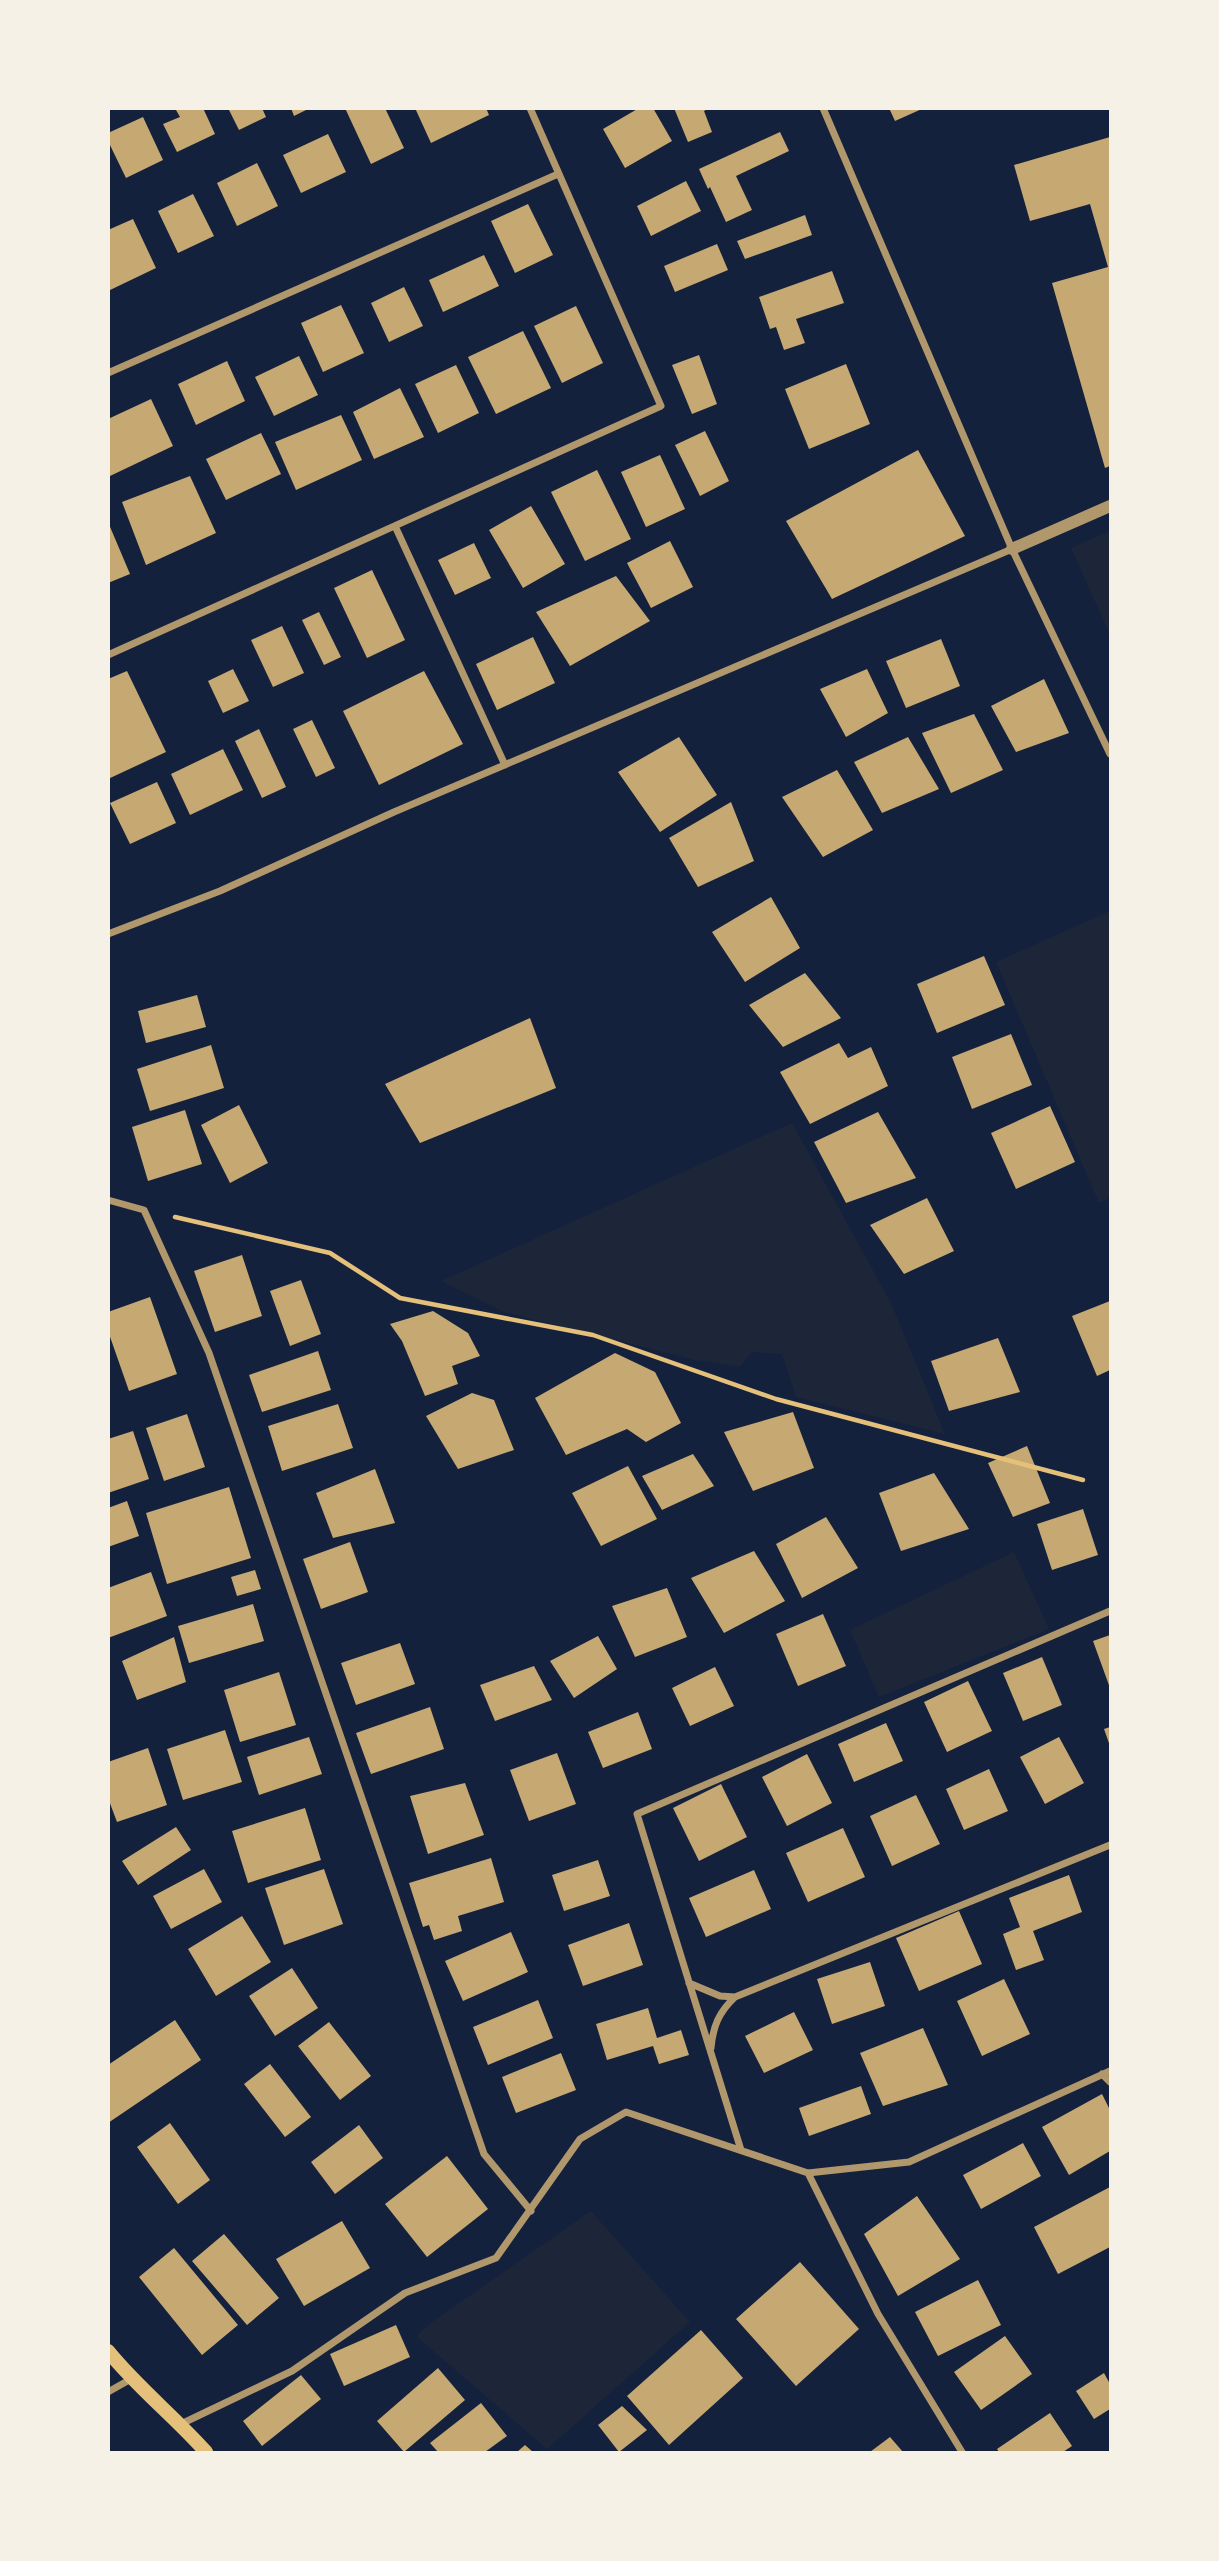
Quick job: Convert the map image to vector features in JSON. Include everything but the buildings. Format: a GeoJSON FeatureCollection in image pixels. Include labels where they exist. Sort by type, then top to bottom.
{"type":"FeatureCollection","features":[{"type":"Feature","properties":{"kind":"main road"},"geometry":{"type":"LineString","coordinates":[[108,2351],[131,2379],[181,2424],[206,2452]]}},
{"type":"Feature","properties":{"kind":"street"},"geometry":{"type":"LineString","coordinates":[[108,655],[661,406],[530,108]]}},
{"type":"Feature","properties":{"kind":"street"},"geometry":{"type":"LineString","coordinates":[[823,108],[1012,549],[1111,754]]}},
{"type":"Feature","properties":{"kind":"street"},"geometry":{"type":"LineString","coordinates":[[108,373],[558,174]]}},
{"type":"Feature","properties":{"kind":"street"},"geometry":{"type":"LineString","coordinates":[[108,934],[220,891],[394,812],[1111,506]]}},
{"type":"Feature","properties":{"kind":"street"},"geometry":{"type":"LineString","coordinates":[[395,526],[505,765]]}},
{"type":"Feature","properties":{"kind":"street"},"geometry":{"type":"LineString","coordinates":[[108,1200],[144,1210],[209,1353],[484,2154],[531,2211]]}},
{"type":"Feature","properties":{"kind":"street"},"geometry":{"type":"LineString","coordinates":[[741,2150],[637,1814],[1111,1611]]}},
{"type":"Feature","properties":{"kind":"street"},"geometry":{"type":"LineString","coordinates":[[711,2053],[713,2033],[720,2011],[735,1997],[1111,1845]]}},
{"type":"Feature","properties":{"kind":"street"},"geometry":{"type":"LineString","coordinates":[[689,1983],[720,1996],[735,1997]]}},
{"type":"Feature","properties":{"kind":"street"},"geometry":{"type":"LineString","coordinates":[[181,2424],[292,2371],[405,2293],[496,2258],[580,2139],[626,2112],[808,2173],[908,2162],[1111,2071]]}},
{"type":"Feature","properties":{"kind":"street"},"geometry":{"type":"LineString","coordinates":[[1102,2074],[1111,2082]]}},
{"type":"Feature","properties":{"kind":"street"},"geometry":{"type":"LineString","coordinates":[[808,2173],[878,2314],[962,2452]]}},
{"type":"Feature","properties":{"kind":"street"},"geometry":{"type":"LineString","coordinates":[[108,2392],[131,2379]]}},
{"type":"Feature","properties":{"kind":"path"},"geometry":{"type":"LineString","coordinates":[[144,1210],[330,1253],[400,1298],[593,1335],[776,1399],[1083,1480]]}},
{"type":"Feature","properties":{"kind":"shaded area"},"geometry":{"type":"Polygon","coordinates":[[[1110,531],[1110,635],[1071,548],[1110,531]]]}},
{"type":"Feature","properties":{"kind":"shaded area"},"geometry":{"type":"Polygon","coordinates":[[[1110,911],[1110,1198],[1099,1203],[996,962],[1110,911]]]}},
{"type":"Feature","properties":{"kind":"shaded area"},"geometry":{"type":"Polygon","coordinates":[[[792,1123],[891,1303],[945,1434],[796,1397],[782,1354],[752,1352],[740,1367],[696,1360],[504,1312],[441,1281],[792,1123]]]}},
{"type":"Feature","properties":{"kind":"shaded area"},"geometry":{"type":"Polygon","coordinates":[[[1014,1552],[1049,1629],[879,1697],[850,1630],[1014,1552]]]}},
{"type":"Feature","properties":{"kind":"shaded area"},"geometry":{"type":"Polygon","coordinates":[[[591,2211],[690,2322],[547,2449],[416,2336],[591,2211]]]}}]}
